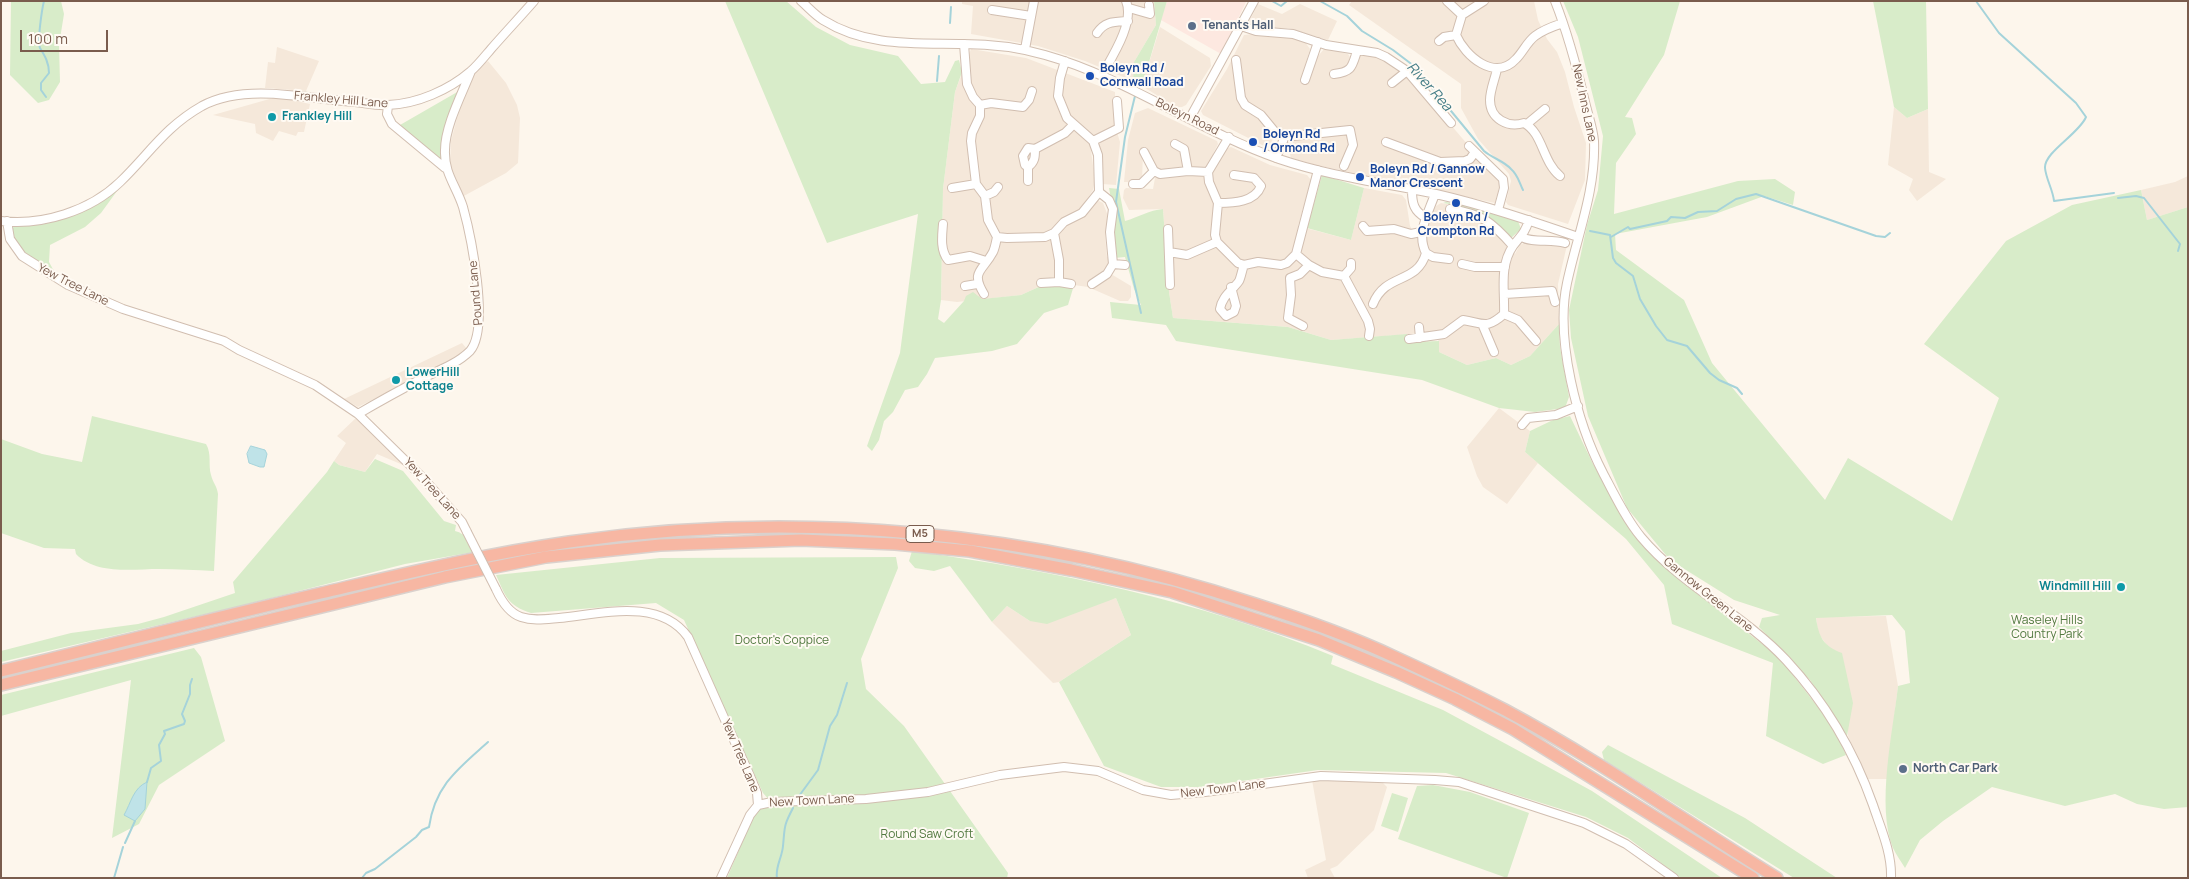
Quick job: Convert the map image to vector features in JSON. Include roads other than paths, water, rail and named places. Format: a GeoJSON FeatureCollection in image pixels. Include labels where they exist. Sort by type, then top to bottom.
{"type":"FeatureCollection","features":[{"type":"Feature","properties":{"kind":"highway","name":"M5"},"geometry":{"type":"LineString","coordinates":[[1,671],[462,560],[572,541],[685,530],[820,527],[855,527],[980,539],[1110,564],[1179,581],[1282,612],[1390,655],[1506,711],[1556,739],[1777,878]]}},
{"type":"Feature","properties":{"kind":"highway","name":"M5"},"geometry":{"type":"LineString","coordinates":[[1,685],[446,577],[546,558],[660,545],[792,540],[894,544],[970,551],[1172,592],[1319,640],[1396,672],[1455,698],[1513,729],[1753,878]]}},
{"type":"Feature","properties":{"kind":"street","name":"Frankley Hill Lane"},"geometry":{"type":"LineString","coordinates":[[4,221],[42,220],[72,212],[89,204],[119,183],[159,138],[180,120],[205,105],[235,95],[262,92],[388,106],[413,102],[428,96],[447,87],[471,71],[534,1]]}},
{"type":"Feature","properties":{"kind":"street","name":"Boleyn Road"},"geometry":{"type":"LineString","coordinates":[[801,1],[823,20],[850,33],[878,41],[900,44],[964,44],[1025,50],[1065,61],[1102,75],[1276,158],[1318,170],[1435,194],[1498,210],[1578,237]]}},
{"type":"Feature","properties":{"kind":"street"},"geometry":{"type":"LineString","coordinates":[[1025,50],[1034,1]]}},
{"type":"Feature","properties":{"kind":"street"},"geometry":{"type":"LineString","coordinates":[[1190,118],[1254,1]]}},
{"type":"Feature","properties":{"kind":"street"},"geometry":{"type":"LineString","coordinates":[[1447,1],[1462,15]]}},
{"type":"Feature","properties":{"kind":"street"},"geometry":{"type":"LineString","coordinates":[[1484,1],[1462,15],[1456,35],[1460,44],[1472,57],[1486,66],[1497,69],[1510,64],[1536,35],[1564,23]]}},
{"type":"Feature","properties":{"kind":"street","name":"New Inns Lane"},"geometry":{"type":"LineString","coordinates":[[1555,1],[1564,23],[1594,139],[1591,189],[1578,237]]}},
{"type":"Feature","properties":{"kind":"street"},"geometry":{"type":"LineString","coordinates":[[1102,75],[1128,21],[1128,5],[1150,14],[1149,5]]}},
{"type":"Feature","properties":{"kind":"street"},"geometry":{"type":"LineString","coordinates":[[992,10],[1031,16]]}},
{"type":"Feature","properties":{"kind":"street"},"geometry":{"type":"LineString","coordinates":[[1097,33],[1102,25],[1128,21]]}},
{"type":"Feature","properties":{"kind":"street"},"geometry":{"type":"LineString","coordinates":[[1241,26],[1256,31],[1293,34],[1318,42],[1377,54],[1407,72],[1451,123]]}},
{"type":"Feature","properties":{"kind":"street"},"geometry":{"type":"LineString","coordinates":[[1439,41],[1444,37],[1456,35]]}},
{"type":"Feature","properties":{"kind":"street"},"geometry":{"type":"LineString","coordinates":[[1305,80],[1318,42]]}},
{"type":"Feature","properties":{"kind":"street"},"geometry":{"type":"LineString","coordinates":[[964,44],[967,84],[973,98],[980,105],[980,116],[972,133],[971,141],[976,184],[985,196],[988,220],[997,237],[994,252],[977,276],[977,284],[984,294]]}},
{"type":"Feature","properties":{"kind":"street"},"geometry":{"type":"LineString","coordinates":[[1334,74],[1344,73],[1351,68],[1357,51]]}},
{"type":"Feature","properties":{"kind":"street"},"geometry":{"type":"LineString","coordinates":[[1236,60],[1243,102],[1261,115],[1275,132],[1285,136],[1353,128],[1353,145],[1344,166]]}},
{"type":"Feature","properties":{"kind":"street"},"geometry":{"type":"LineString","coordinates":[[997,237],[1045,237],[1054,233],[1064,222],[1082,213],[1099,192],[1098,155],[1093,141],[1073,125],[1063,110],[1058,96],[1060,78],[1065,61]]}},
{"type":"Feature","properties":{"kind":"street"},"geometry":{"type":"LineString","coordinates":[[1497,69],[1490,99],[1494,114],[1501,121],[1509,124],[1527,124],[1545,109]]}},
{"type":"Feature","properties":{"kind":"street","name":"Pound Lane"},"geometry":{"type":"LineString","coordinates":[[358,414],[459,360],[476,343],[479,320],[478,289],[472,248],[463,207],[445,168],[444,148],[448,131],[471,71]]}},
{"type":"Feature","properties":{"kind":"street"},"geometry":{"type":"LineString","coordinates":[[1392,84],[1407,72]]}},
{"type":"Feature","properties":{"kind":"street"},"geometry":{"type":"LineString","coordinates":[[980,105],[991,104],[1023,107],[1029,100],[1032,91]]}},
{"type":"Feature","properties":{"kind":"street"},"geometry":{"type":"LineString","coordinates":[[1093,141],[1119,128],[1117,101]]}},
{"type":"Feature","properties":{"kind":"street","name":"Pound Lane"},"geometry":{"type":"LineString","coordinates":[[388,106],[387,114],[392,124],[445,168]]}},
{"type":"Feature","properties":{"kind":"street"},"geometry":{"type":"LineString","coordinates":[[1527,124],[1533,129],[1548,164],[1557,171]]}},
{"type":"Feature","properties":{"kind":"street"},"geometry":{"type":"LineString","coordinates":[[1028,181],[1028,166],[1025,165],[1023,156],[1028,148],[1035,149],[1065,133],[1073,125]]}},
{"type":"Feature","properties":{"kind":"street"},"geometry":{"type":"LineString","coordinates":[[1276,158],[1285,136]]}},
{"type":"Feature","properties":{"kind":"street"},"geometry":{"type":"LineString","coordinates":[[1229,137],[1208,172],[1209,182],[1218,203],[1215,235],[1217,242],[1238,263],[1244,265],[1258,262],[1281,265],[1287,263],[1296,254],[1318,170]]}},
{"type":"Feature","properties":{"kind":"street"},"geometry":{"type":"LineString","coordinates":[[1386,142],[1440,162],[1465,161],[1470,159],[1475,152]]}},
{"type":"Feature","properties":{"kind":"street"},"geometry":{"type":"LineString","coordinates":[[1175,144],[1184,149],[1188,171]]}},
{"type":"Feature","properties":{"kind":"street"},"geometry":{"type":"LineString","coordinates":[[1469,146],[1503,179],[1504,188],[1498,210]]}},
{"type":"Feature","properties":{"kind":"street"},"geometry":{"type":"LineString","coordinates":[[1028,166],[1032,164],[1035,157],[1035,149]]}},
{"type":"Feature","properties":{"kind":"street"},"geometry":{"type":"LineString","coordinates":[[1144,152],[1154,171],[1160,174],[1188,171],[1208,172]]}},
{"type":"Feature","properties":{"kind":"street"},"geometry":{"type":"LineString","coordinates":[[1133,184],[1141,184],[1154,171]]}},
{"type":"Feature","properties":{"kind":"street"},"geometry":{"type":"LineString","coordinates":[[1218,203],[1244,200],[1260,190],[1262,186],[1254,178],[1234,175]]}},
{"type":"Feature","properties":{"kind":"street"},"geometry":{"type":"LineString","coordinates":[[952,188],[976,184]]}},
{"type":"Feature","properties":{"kind":"street"},"geometry":{"type":"LineString","coordinates":[[985,196],[994,192],[998,187]]}},
{"type":"Feature","properties":{"kind":"street"},"geometry":{"type":"LineString","coordinates":[[1412,190],[1414,209],[1426,218]]}},
{"type":"Feature","properties":{"kind":"street"},"geometry":{"type":"LineString","coordinates":[[1092,284],[1107,274],[1113,264],[1110,232],[1113,209],[1109,200],[1099,192]]}},
{"type":"Feature","properties":{"kind":"street"},"geometry":{"type":"LineString","coordinates":[[1435,194],[1421,232],[1423,246],[1426,253],[1433,257],[1449,260]]}},
{"type":"Feature","properties":{"kind":"street"},"geometry":{"type":"LineString","coordinates":[[1450,209],[1484,217],[1513,246]]}},
{"type":"Feature","properties":{"kind":"street"},"geometry":{"type":"LineString","coordinates":[[1409,339],[1444,334],[1463,320],[1483,326],[1496,322],[1504,314],[1505,294],[1502,282],[1505,267],[1513,246],[1522,237],[1530,220]]}},
{"type":"Feature","properties":{"kind":"street","name":"Yew Tree Lane"},"geometry":{"type":"LineString","coordinates":[[4,221],[10,239],[22,256],[68,285],[123,309],[224,341],[239,350],[315,385],[358,414],[422,477],[462,522],[504,604],[520,617],[538,620],[649,611],[661,615],[682,628],[688,637],[750,776],[757,793],[758,805]]}},
{"type":"Feature","properties":{"kind":"street"},"geometry":{"type":"LineString","coordinates":[[943,224],[942,247],[944,255],[948,260],[970,256],[986,261]]}},
{"type":"Feature","properties":{"kind":"street"},"geometry":{"type":"LineString","coordinates":[[1363,226],[1367,230],[1394,229],[1411,234],[1421,232]]}},
{"type":"Feature","properties":{"kind":"street"},"geometry":{"type":"LineString","coordinates":[[1168,229],[1170,285]]}},
{"type":"Feature","properties":{"kind":"street"},"geometry":{"type":"LineString","coordinates":[[1054,233],[1059,260],[1059,282]]}},
{"type":"Feature","properties":{"kind":"street"},"geometry":{"type":"LineString","coordinates":[[1522,237],[1530,241],[1545,239],[1565,243]]}},
{"type":"Feature","properties":{"kind":"street","name":"Gannow Green Lane"},"geometry":{"type":"LineString","coordinates":[[1578,237],[1566,287],[1565,320],[1570,370],[1586,438],[1602,471],[1640,536],[1691,584],[1738,619],[1786,659],[1839,730],[1851,750],[1868,790],[1888,850],[1891,878]]}},
{"type":"Feature","properties":{"kind":"street"},"geometry":{"type":"LineString","coordinates":[[1169,252],[1187,255],[1217,242]]}},
{"type":"Feature","properties":{"kind":"street"},"geometry":{"type":"LineString","coordinates":[[1373,304],[1382,288],[1417,271],[1423,264],[1426,253]]}},
{"type":"Feature","properties":{"kind":"street"},"geometry":{"type":"LineString","coordinates":[[1296,254],[1309,265],[1322,272],[1344,276]]}},
{"type":"Feature","properties":{"kind":"street"},"geometry":{"type":"LineString","coordinates":[[1344,276],[1351,268],[1351,263]]}},
{"type":"Feature","properties":{"kind":"street"},"geometry":{"type":"LineString","coordinates":[[1113,264],[1125,266]]}},
{"type":"Feature","properties":{"kind":"street"},"geometry":{"type":"LineString","coordinates":[[1462,264],[1475,267],[1505,267]]}},
{"type":"Feature","properties":{"kind":"street"},"geometry":{"type":"LineString","coordinates":[[1232,287],[1239,280],[1244,265]]}},
{"type":"Feature","properties":{"kind":"street"},"geometry":{"type":"LineString","coordinates":[[1303,326],[1288,318],[1291,295],[1289,283],[1290,278],[1300,274],[1309,265]]}},
{"type":"Feature","properties":{"kind":"street"},"geometry":{"type":"LineString","coordinates":[[1344,276],[1368,321],[1370,329],[1368,336]]}},
{"type":"Feature","properties":{"kind":"street"},"geometry":{"type":"LineString","coordinates":[[1041,283],[1059,282],[1071,284]]}},
{"type":"Feature","properties":{"kind":"street"},"geometry":{"type":"LineString","coordinates":[[964,286],[977,284]]}},
{"type":"Feature","properties":{"kind":"street"},"geometry":{"type":"LineString","coordinates":[[1505,294],[1553,288],[1555,302]]}},
{"type":"Feature","properties":{"kind":"street"},"geometry":{"type":"LineString","coordinates":[[1504,314],[1518,320],[1536,342]]}},
{"type":"Feature","properties":{"kind":"street"},"geometry":{"type":"LineString","coordinates":[[1483,326],[1494,352]]}},
{"type":"Feature","properties":{"kind":"street"},"geometry":{"type":"LineString","coordinates":[[1419,327],[1420,338]]}},
{"type":"Feature","properties":{"kind":"street"},"geometry":{"type":"LineString","coordinates":[[1522,424],[1528,418],[1556,414],[1578,406]]}},
{"type":"Feature","properties":{"kind":"street","name":"New Town Lane"},"geometry":{"type":"LineString","coordinates":[[758,805],[772,802],[866,799],[928,792],[1000,775],[1064,766],[1098,771],[1143,790],[1171,795],[1321,776],[1435,780],[1459,782],[1584,822],[1626,844],[1674,878]]}},
{"type":"Feature","properties":{"kind":"street"},"geometry":{"type":"LineString","coordinates":[[722,878],[750,815],[758,805]]}},
{"type":"Feature","properties":{"kind":"water"},"geometry":{"type":"Polygon","coordinates":[[[251,446],[265,450],[267,454],[264,467],[249,463],[247,454],[251,446]]]}},
{"type":"Feature","properties":{"kind":"water"},"geometry":{"type":"Polygon","coordinates":[[[147,782],[145,809],[135,821],[124,815],[135,792],[147,782]]]}},
{"type":"Feature","properties":{"kind":"waterway"},"geometry":{"type":"LineString","coordinates":[[44,1],[39,45],[49,69],[49,73],[41,83],[41,90],[46,97]]}},
{"type":"Feature","properties":{"kind":"waterway","name":"River Rea"},"geometry":{"type":"LineString","coordinates":[[1272,1],[1281,6],[1287,1]]}},
{"type":"Feature","properties":{"kind":"waterway","name":"River Rea"},"geometry":{"type":"LineString","coordinates":[[1320,1],[1347,16],[1362,31],[1393,50],[1414,66],[1484,151],[1513,171],[1523,190]]}},
{"type":"Feature","properties":{"kind":"waterway"},"geometry":{"type":"LineString","coordinates":[[1976,1],[1999,33],[2076,103],[2086,117],[2046,162],[2045,168],[2054,201],[2114,193]]}},
{"type":"Feature","properties":{"kind":"waterway"},"geometry":{"type":"LineString","coordinates":[[950,23],[951,7]]}},
{"type":"Feature","properties":{"kind":"waterway"},"geometry":{"type":"LineString","coordinates":[[937,81],[939,56]]}},
{"type":"Feature","properties":{"kind":"waterway"},"geometry":{"type":"LineString","coordinates":[[1135,96],[1125,137],[1116,202],[1141,313]]}},
{"type":"Feature","properties":{"kind":"waterway"},"geometry":{"type":"LineString","coordinates":[[1611,237],[1628,227],[1630,229],[1667,221],[1671,217],[1685,218],[1698,212],[1717,211],[1736,199],[1756,194],[1876,236],[1885,237],[1890,233]]}},
{"type":"Feature","properties":{"kind":"waterway"},"geometry":{"type":"LineString","coordinates":[[2118,198],[2136,196],[2144,198],[2180,244],[2178,251]]}},
{"type":"Feature","properties":{"kind":"waterway","name":"River Rea"},"geometry":{"type":"LineString","coordinates":[[1590,231],[1610,235],[1613,258],[1616,263],[1633,276],[1640,299],[1667,340],[1687,346],[1710,373],[1719,380],[1737,388],[1742,394]]}},
{"type":"Feature","properties":{"kind":"waterway"},"geometry":{"type":"LineString","coordinates":[[147,782],[151,768],[161,761],[159,745],[165,734],[164,731],[184,724],[185,721],[182,714],[190,694],[192,679]]}},
{"type":"Feature","properties":{"kind":"waterway"},"geometry":{"type":"LineString","coordinates":[[794,798],[799,796],[818,770],[830,726],[837,715],[847,683]]}},
{"type":"Feature","properties":{"kind":"waterway"},"geometry":{"type":"LineString","coordinates":[[362,878],[366,873],[375,869],[416,837],[422,830],[429,827],[437,800],[450,778],[488,742]]}},
{"type":"Feature","properties":{"kind":"waterway"},"geometry":{"type":"LineString","coordinates":[[777,878],[785,827],[793,808]]}},
{"type":"Feature","properties":{"kind":"waterway"},"geometry":{"type":"LineString","coordinates":[[125,843],[135,821]]}},
{"type":"Feature","properties":{"kind":"waterway"},"geometry":{"type":"LineString","coordinates":[[114,878],[123,847]]}},
{"type":"Feature","properties":{"kind":"place","name":"Tenants Hall"},"geometry":{"type":"Point","coordinates":[1192,26]}},
{"type":"Feature","properties":{"kind":"place","name":"Boleyn Rd / Cornwall Road"},"geometry":{"type":"Point","coordinates":[1090,76]}},
{"type":"Feature","properties":{"kind":"place","name":"Frankley Hill"},"geometry":{"type":"Point","coordinates":[272,117]}},
{"type":"Feature","properties":{"kind":"place","name":"Boleyn Rd / Ormond Rd"},"geometry":{"type":"Point","coordinates":[1253,142]}},
{"type":"Feature","properties":{"kind":"place","name":"Boleyn Rd / Gannow Manor Crescent"},"geometry":{"type":"Point","coordinates":[1360,177]}},
{"type":"Feature","properties":{"kind":"place","name":"Boleyn Rd / Crompton Rd"},"geometry":{"type":"Point","coordinates":[1456,203]}},
{"type":"Feature","properties":{"kind":"place","name":"LowerHill Cottage"},"geometry":{"type":"Point","coordinates":[396,380]}},
{"type":"Feature","properties":{"kind":"place","name":"Windmill Hill"},"geometry":{"type":"Point","coordinates":[2121,587]}},
{"type":"Feature","properties":{"kind":"place","name":"North Car Park"},"geometry":{"type":"Point","coordinates":[1903,769]}},
{"type":"Feature","properties":{"kind":"park label","name":"Waseley Hills Country Park"},"geometry":{"type":"Point","coordinates":[2047,628]}},
{"type":"Feature","properties":{"kind":"park label","name":"Doctor's Coppice"},"geometry":{"type":"Point","coordinates":[782,641]}},
{"type":"Feature","properties":{"kind":"park label","name":"Round Saw Croft"},"geometry":{"type":"Point","coordinates":[927,835]}}]}
